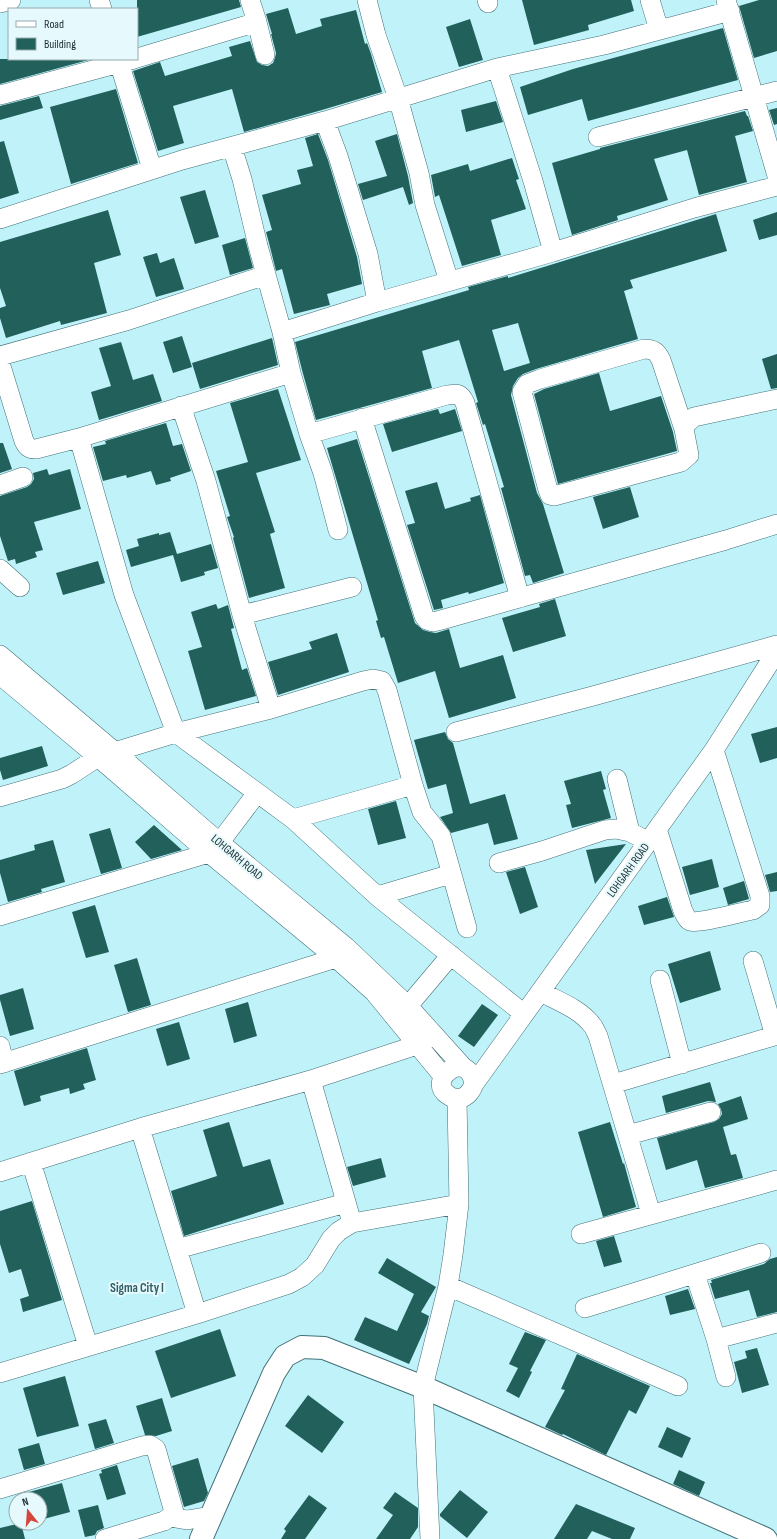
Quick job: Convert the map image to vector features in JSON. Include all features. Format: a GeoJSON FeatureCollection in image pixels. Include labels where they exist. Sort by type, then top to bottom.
{"type":"FeatureCollection","features":[{"type":"Feature","properties":{"kind":"street"},"geometry":{"type":"LineString","coordinates":[[0,3],[11,0]]}},
{"type":"Feature","properties":{"kind":"street"},"geometry":{"type":"LineString","coordinates":[[250,0],[265,55]]}},
{"type":"Feature","properties":{"kind":"street"},"geometry":{"type":"LineString","coordinates":[[367,0],[376,35],[398,98],[419,173],[424,205],[449,281]]}},
{"type":"Feature","properties":{"kind":"street"},"geometry":{"type":"LineString","coordinates":[[650,0],[659,30]]}},
{"type":"Feature","properties":{"kind":"street"},"geometry":{"type":"LineString","coordinates":[[0,219],[152,169],[325,121],[497,68],[659,30],[728,3],[777,176]]}},
{"type":"Feature","properties":{"kind":"street"},"geometry":{"type":"LineString","coordinates":[[138,57],[257,22]]}},
{"type":"Feature","properties":{"kind":"street"},"geometry":{"type":"LineString","coordinates":[[0,95],[127,60],[152,169]]}},
{"type":"Feature","properties":{"kind":"street"},"geometry":{"type":"LineString","coordinates":[[497,68],[533,181],[553,252]]}},
{"type":"Feature","properties":{"kind":"street"},"geometry":{"type":"LineString","coordinates":[[598,137],[777,91]]}},
{"type":"Feature","properties":{"kind":"street"},"geometry":{"type":"LineString","coordinates":[[325,121],[338,156],[368,254],[377,302]]}},
{"type":"Feature","properties":{"kind":"street"},"geometry":{"type":"LineString","coordinates":[[232,147],[282,332],[291,373],[322,472],[338,530]]}},
{"type":"Feature","properties":{"kind":"street"},"geometry":{"type":"LineString","coordinates":[[282,332],[377,302],[553,252],[687,210],[777,186]]}},
{"type":"Feature","properties":{"kind":"street"},"geometry":{"type":"LineString","coordinates":[[0,356],[129,320],[266,275]]}},
{"type":"Feature","properties":{"kind":"street"},"geometry":{"type":"LineString","coordinates":[[684,429],[661,360],[657,352],[652,349],[644,349],[540,379],[527,384],[522,392],[548,490],[550,495],[554,496],[681,462],[689,455],[684,429],[688,420],[694,417],[777,399]]}},
{"type":"Feature","properties":{"kind":"street"},"geometry":{"type":"LineString","coordinates":[[0,363],[27,446],[31,449],[79,438],[291,373]]}},
{"type":"Feature","properties":{"kind":"street"},"geometry":{"type":"LineString","coordinates":[[309,434],[447,395],[457,394],[462,396],[520,598]]}},
{"type":"Feature","properties":{"kind":"street"},"geometry":{"type":"LineString","coordinates":[[181,406],[206,481],[242,615],[271,709]]}},
{"type":"Feature","properties":{"kind":"street"},"geometry":{"type":"LineString","coordinates":[[362,418],[424,616],[427,620],[433,622],[726,540],[777,524]]}},
{"type":"Feature","properties":{"kind":"street"},"geometry":{"type":"LineString","coordinates":[[79,438],[124,595],[176,733],[293,819],[377,896],[524,1014]]}},
{"type":"Feature","properties":{"kind":"street"},"geometry":{"type":"LineString","coordinates":[[0,485],[23,477]]}},
{"type":"Feature","properties":{"kind":"street"},"geometry":{"type":"LineString","coordinates":[[0,568],[20,587]]}},
{"type":"Feature","properties":{"kind":"street"},"geometry":{"type":"LineString","coordinates":[[242,615],[352,587]]}},
{"type":"Feature","properties":{"kind":"street"},"geometry":{"type":"LineString","coordinates":[[456,732],[777,645]]}},
{"type":"Feature","properties":{"kind":"street","name":"LOHGARH ROAD"},"geometry":{"type":"LineString","coordinates":[[474,1084],[714,750],[777,651]]}},
{"type":"Feature","properties":{"kind":"street","name":"LOHGARH ROAD"},"geometry":{"type":"LineString","coordinates":[[0,655],[107,754],[214,848],[408,1006],[464,1068]]}},
{"type":"Feature","properties":{"kind":"street"},"geometry":{"type":"LineString","coordinates":[[0,675],[107,754]]}},
{"type":"Feature","properties":{"kind":"street"},"geometry":{"type":"LineString","coordinates":[[0,797],[62,779],[107,754],[176,733],[271,709],[363,681],[373,679],[382,680],[387,690],[413,785],[422,812],[441,836],[467,928]]}},
{"type":"Feature","properties":{"kind":"street"},"geometry":{"type":"LineString","coordinates":[[499,863],[542,851],[605,830],[616,829],[653,835],[683,911],[690,921],[700,921],[753,910],[760,905],[760,896],[714,750]]}},
{"type":"Feature","properties":{"kind":"street"},"geometry":{"type":"LineString","coordinates":[[617,779],[630,832]]}},
{"type":"Feature","properties":{"kind":"street"},"geometry":{"type":"LineString","coordinates":[[293,819],[413,785]]}},
{"type":"Feature","properties":{"kind":"street"},"geometry":{"type":"LineString","coordinates":[[0,916],[214,848],[257,793]]}},
{"type":"Feature","properties":{"kind":"street"},"geometry":{"type":"LineString","coordinates":[[377,896],[441,877]]}},
{"type":"Feature","properties":{"kind":"street"},"geometry":{"type":"LineString","coordinates":[[1,1058],[341,952],[443,1076]]}},
{"type":"Feature","properties":{"kind":"street"},"geometry":{"type":"LineString","coordinates":[[408,1006],[451,955]]}},
{"type":"Feature","properties":{"kind":"street"},"geometry":{"type":"LineString","coordinates":[[614,1084],[776,1036],[753,961]]}},
{"type":"Feature","properties":{"kind":"street"},"geometry":{"type":"LineString","coordinates":[[660,980],[682,1064]]}},
{"type":"Feature","properties":{"kind":"street"},"geometry":{"type":"LineString","coordinates":[[541,992],[570,1007],[592,1025],[598,1036],[614,1084],[652,1214]]}},
{"type":"Feature","properties":{"kind":"street"},"geometry":{"type":"LineString","coordinates":[[0,1172],[140,1128],[311,1080],[417,1045],[433,1034]]}},
{"type":"Feature","properties":{"kind":"street"},"geometry":{"type":"LineString","coordinates":[[457,1067],[464,1068],[473,1077],[474,1084],[471,1092],[465,1097],[457,1099],[447,1095],[442,1086],[443,1076],[451,1069],[457,1067]]}},
{"type":"Feature","properties":{"kind":"street"},"geometry":{"type":"LineString","coordinates":[[311,1080],[352,1223]]}},
{"type":"Feature","properties":{"kind":"street"},"geometry":{"type":"LineString","coordinates":[[430,1539],[422,1387],[448,1286],[459,1204],[457,1099]]}},
{"type":"Feature","properties":{"kind":"street"},"geometry":{"type":"LineString","coordinates":[[628,1135],[711,1112]]}},
{"type":"Feature","properties":{"kind":"street"},"geometry":{"type":"LineString","coordinates":[[140,1128],[197,1314]]}},
{"type":"Feature","properties":{"kind":"street"},"geometry":{"type":"LineString","coordinates":[[31,1162],[88,1346]]}},
{"type":"Feature","properties":{"kind":"street"},"geometry":{"type":"LineString","coordinates":[[581,1234],[777,1180]]}},
{"type":"Feature","properties":{"kind":"street"},"geometry":{"type":"LineString","coordinates":[[176,1249],[346,1203]]}},
{"type":"Feature","properties":{"kind":"street"},"geometry":{"type":"LineString","coordinates":[[0,1373],[197,1314],[289,1284],[302,1277],[315,1265],[331,1239],[339,1231],[352,1223],[459,1204]]}},
{"type":"Feature","properties":{"kind":"street"},"geometry":{"type":"LineString","coordinates":[[585,1308],[761,1253]]}},
{"type":"Feature","properties":{"kind":"street"},"geometry":{"type":"LineString","coordinates":[[695,1274],[716,1339],[726,1377]]}},
{"type":"Feature","properties":{"kind":"street"},"geometry":{"type":"LineString","coordinates":[[448,1286],[678,1386]]}},
{"type":"Feature","properties":{"kind":"street"},"geometry":{"type":"LineString","coordinates":[[716,1339],[777,1323]]}},
{"type":"Feature","properties":{"kind":"street"},"geometry":{"type":"LineString","coordinates":[[201,1539],[274,1374],[285,1356],[302,1347],[324,1348],[422,1387],[766,1539]]}},
{"type":"Feature","properties":{"kind":"street"},"geometry":{"type":"LineString","coordinates":[[0,1489],[142,1446],[150,1446],[156,1449],[174,1512],[164,1521],[105,1539]]}},
{"type":"Feature","properties":{"kind":"street"},"geometry":{"type":"LineString","coordinates":[[170,1517],[187,1520],[211,1516]]}},
{"type":"Feature","properties":{"kind":"building"},"geometry":{"type":"Polygon","coordinates":[[[137,0],[239,0],[241,7],[138,37],[137,0]]]}},
{"type":"Feature","properties":{"kind":"building"},"geometry":{"type":"Polygon","coordinates":[[[522,0],[631,0],[634,11],[588,25],[589,30],[534,45],[522,0]]]}},
{"type":"Feature","properties":{"kind":"building"},"geometry":{"type":"Polygon","coordinates":[[[759,0],[777,0],[777,51],[754,58],[739,6],[759,0]]]}},
{"type":"Feature","properties":{"kind":"building"},"geometry":{"type":"Polygon","coordinates":[[[288,8],[296,34],[322,26],[320,19],[356,10],[365,44],[367,43],[371,54],[382,92],[244,132],[232,89],[173,106],[184,143],[158,151],[133,71],[160,62],[165,76],[232,56],[229,47],[250,41],[257,62],[268,66],[273,63],[276,53],[266,14],[288,8]]]}},
{"type":"Feature","properties":{"kind":"building"},"geometry":{"type":"Polygon","coordinates":[[[470,19],[483,60],[459,67],[446,27],[470,19]]]}},
{"type":"Feature","properties":{"kind":"building"},"geometry":{"type":"Polygon","coordinates":[[[723,28],[738,80],[588,121],[582,99],[528,115],[520,87],[573,69],[723,28]]]}},
{"type":"Feature","properties":{"kind":"building"},"geometry":{"type":"Polygon","coordinates":[[[0,59],[88,60],[0,84],[0,59]]]}},
{"type":"Feature","properties":{"kind":"building"},"geometry":{"type":"Polygon","coordinates":[[[116,89],[138,163],[71,184],[50,107],[116,89]]]}},
{"type":"Feature","properties":{"kind":"building"},"geometry":{"type":"Polygon","coordinates":[[[39,96],[43,108],[0,120],[0,106],[39,96]]]}},
{"type":"Feature","properties":{"kind":"building"},"geometry":{"type":"Polygon","coordinates":[[[496,101],[503,122],[466,132],[461,110],[496,101]]]}},
{"type":"Feature","properties":{"kind":"building"},"geometry":{"type":"Polygon","coordinates":[[[777,108],[777,124],[774,125],[769,110],[777,108]]]}},
{"type":"Feature","properties":{"kind":"building"},"geometry":{"type":"Polygon","coordinates":[[[745,111],[753,131],[735,136],[747,182],[699,195],[687,150],[654,159],[668,200],[617,216],[618,220],[572,235],[552,163],[600,148],[745,111]]]}},
{"type":"Feature","properties":{"kind":"building"},"geometry":{"type":"Polygon","coordinates":[[[318,134],[328,160],[357,257],[362,284],[327,294],[330,305],[294,314],[282,269],[276,271],[266,232],[272,230],[262,195],[301,184],[297,170],[313,166],[305,138],[318,134]]]}},
{"type":"Feature","properties":{"kind":"building"},"geometry":{"type":"Polygon","coordinates":[[[397,134],[408,176],[413,203],[409,205],[403,187],[363,200],[358,184],[387,176],[375,141],[397,134]]]}},
{"type":"Feature","properties":{"kind":"building"},"geometry":{"type":"Polygon","coordinates":[[[4,141],[19,193],[0,199],[0,142],[4,141]]]}},
{"type":"Feature","properties":{"kind":"building"},"geometry":{"type":"Polygon","coordinates":[[[512,158],[519,179],[516,180],[526,209],[491,220],[501,255],[462,266],[439,195],[435,197],[431,175],[468,164],[470,171],[512,158]]]}},
{"type":"Feature","properties":{"kind":"building"},"geometry":{"type":"Polygon","coordinates":[[[205,190],[219,237],[195,244],[180,197],[205,190]]]}},
{"type":"Feature","properties":{"kind":"building"},"geometry":{"type":"Polygon","coordinates":[[[108,210],[121,255],[94,263],[107,313],[61,325],[60,321],[6,338],[0,318],[0,308],[6,306],[0,288],[0,242],[108,210]]]}},
{"type":"Feature","properties":{"kind":"building"},"geometry":{"type":"Polygon","coordinates":[[[777,212],[777,235],[759,240],[753,220],[777,212]]]}},
{"type":"Feature","properties":{"kind":"building"},"geometry":{"type":"Polygon","coordinates":[[[716,214],[727,251],[630,280],[633,288],[624,291],[638,339],[536,369],[523,374],[518,378],[513,386],[511,395],[537,493],[543,504],[564,573],[533,583],[530,575],[525,576],[501,488],[504,487],[485,424],[483,425],[476,403],[478,402],[459,340],[422,351],[432,388],[316,420],[295,342],[469,290],[468,287],[508,276],[508,278],[716,214]],[[518,323],[492,330],[504,371],[530,363],[518,323]]]}},
{"type":"Feature","properties":{"kind":"building"},"geometry":{"type":"Polygon","coordinates":[[[245,238],[253,268],[230,275],[222,245],[245,238]]]}},
{"type":"Feature","properties":{"kind":"building"},"geometry":{"type":"Polygon","coordinates":[[[157,253],[160,263],[174,258],[184,289],[156,297],[143,257],[157,253]]]}},
{"type":"Feature","properties":{"kind":"building"},"geometry":{"type":"Polygon","coordinates":[[[182,336],[192,367],[173,373],[163,342],[182,336]]]}},
{"type":"Feature","properties":{"kind":"building"},"geometry":{"type":"Polygon","coordinates":[[[272,338],[278,365],[200,389],[192,363],[272,338]]]}},
{"type":"Feature","properties":{"kind":"building"},"geometry":{"type":"Polygon","coordinates":[[[121,342],[133,380],[153,374],[162,401],[99,420],[91,392],[111,386],[99,348],[121,342]]]}},
{"type":"Feature","properties":{"kind":"building"},"geometry":{"type":"Polygon","coordinates":[[[777,354],[777,388],[771,389],[762,359],[777,354]]]}},
{"type":"Feature","properties":{"kind":"building"},"geometry":{"type":"Polygon","coordinates":[[[599,373],[610,411],[661,396],[673,432],[677,451],[558,484],[534,394],[544,389],[599,373]]]}},
{"type":"Feature","properties":{"kind":"building"},"geometry":{"type":"Polygon","coordinates":[[[278,389],[301,460],[256,473],[275,532],[270,534],[285,588],[249,598],[233,538],[234,537],[227,517],[230,516],[216,471],[248,462],[230,403],[278,389]]]}},
{"type":"Feature","properties":{"kind":"building"},"geometry":{"type":"Polygon","coordinates":[[[438,409],[440,414],[455,409],[462,431],[392,452],[383,424],[438,409]]]}},
{"type":"Feature","properties":{"kind":"building"},"geometry":{"type":"Polygon","coordinates":[[[166,423],[173,446],[182,444],[191,471],[170,478],[171,481],[156,485],[151,471],[127,478],[126,475],[103,481],[93,447],[106,444],[105,441],[166,423]]]}},
{"type":"Feature","properties":{"kind":"building"},"geometry":{"type":"Polygon","coordinates":[[[357,439],[415,623],[423,630],[430,632],[436,633],[449,629],[460,668],[503,655],[516,698],[449,718],[435,671],[398,683],[384,637],[381,638],[376,621],[378,620],[327,448],[357,439]]]}},
{"type":"Feature","properties":{"kind":"building"},"geometry":{"type":"Polygon","coordinates":[[[0,443],[3,443],[12,469],[0,473],[0,443]]]}},
{"type":"Feature","properties":{"kind":"building"},"geometry":{"type":"Polygon","coordinates":[[[47,469],[49,475],[70,469],[81,509],[34,522],[43,550],[35,552],[37,557],[16,564],[15,559],[8,561],[0,536],[0,496],[27,487],[34,479],[33,473],[47,469]]]}},
{"type":"Feature","properties":{"kind":"building"},"geometry":{"type":"Polygon","coordinates":[[[437,482],[445,509],[471,501],[470,498],[480,495],[504,583],[469,594],[468,592],[441,600],[443,608],[434,610],[407,525],[415,523],[405,491],[437,482]]]}},
{"type":"Feature","properties":{"kind":"building"},"geometry":{"type":"Polygon","coordinates":[[[630,487],[639,517],[603,529],[593,497],[630,487]]]}},
{"type":"Feature","properties":{"kind":"building"},"geometry":{"type":"Polygon","coordinates":[[[170,532],[177,554],[211,544],[218,568],[204,572],[205,575],[181,582],[173,555],[131,567],[126,550],[139,546],[137,539],[159,533],[159,535],[170,532]]]}},
{"type":"Feature","properties":{"kind":"building"},"geometry":{"type":"Polygon","coordinates":[[[98,561],[105,583],[63,595],[56,573],[98,561]]]}},
{"type":"Feature","properties":{"kind":"building"},"geometry":{"type":"Polygon","coordinates":[[[555,599],[566,636],[513,652],[502,618],[540,607],[539,604],[555,599]]]}},
{"type":"Feature","properties":{"kind":"building"},"geometry":{"type":"Polygon","coordinates":[[[216,604],[218,609],[228,605],[234,628],[231,629],[242,670],[247,668],[256,696],[205,710],[188,651],[202,647],[191,612],[216,604]]]}},
{"type":"Feature","properties":{"kind":"building"},"geometry":{"type":"Polygon","coordinates":[[[337,633],[349,672],[278,695],[268,662],[312,649],[309,642],[337,633]]]}},
{"type":"Feature","properties":{"kind":"building"},"geometry":{"type":"Polygon","coordinates":[[[777,727],[777,758],[760,763],[751,734],[777,727]]]}},
{"type":"Feature","properties":{"kind":"building"},"geometry":{"type":"Polygon","coordinates":[[[445,732],[448,739],[453,743],[470,804],[505,794],[518,839],[494,845],[488,823],[451,833],[440,817],[453,813],[446,784],[428,789],[414,740],[445,732]]]}},
{"type":"Feature","properties":{"kind":"building"},"geometry":{"type":"Polygon","coordinates":[[[42,746],[48,766],[3,780],[0,770],[0,758],[42,746]]]}},
{"type":"Feature","properties":{"kind":"building"},"geometry":{"type":"Polygon","coordinates":[[[601,771],[606,789],[603,790],[611,818],[572,828],[566,805],[571,804],[564,781],[601,771]]]}},
{"type":"Feature","properties":{"kind":"building"},"geometry":{"type":"Polygon","coordinates":[[[396,801],[406,838],[378,845],[368,809],[396,801]]]}},
{"type":"Feature","properties":{"kind":"building"},"geometry":{"type":"Polygon","coordinates":[[[154,825],[182,850],[151,859],[135,842],[154,825]]]}},
{"type":"Feature","properties":{"kind":"building"},"geometry":{"type":"Polygon","coordinates":[[[110,828],[122,868],[101,874],[89,834],[110,828]]]}},
{"type":"Feature","properties":{"kind":"building"},"geometry":{"type":"Polygon","coordinates":[[[53,840],[65,882],[41,889],[42,892],[8,902],[0,873],[0,860],[35,850],[34,845],[53,840]]]}},
{"type":"Feature","properties":{"kind":"building"},"geometry":{"type":"Polygon","coordinates":[[[626,844],[595,884],[586,850],[626,844]]]}},
{"type":"Feature","properties":{"kind":"building"},"geometry":{"type":"Polygon","coordinates":[[[712,859],[719,887],[690,895],[682,867],[712,859]]]}},
{"type":"Feature","properties":{"kind":"building"},"geometry":{"type":"Polygon","coordinates":[[[525,867],[538,907],[520,914],[506,872],[525,867]]]}},
{"type":"Feature","properties":{"kind":"building"},"geometry":{"type":"Polygon","coordinates":[[[777,872],[777,891],[770,892],[765,875],[777,872]]]}},
{"type":"Feature","properties":{"kind":"building"},"geometry":{"type":"Polygon","coordinates":[[[744,881],[749,899],[728,905],[723,888],[744,881]]]}},
{"type":"Feature","properties":{"kind":"building"},"geometry":{"type":"Polygon","coordinates":[[[667,897],[674,917],[644,925],[638,906],[667,897]]]}},
{"type":"Feature","properties":{"kind":"building"},"geometry":{"type":"Polygon","coordinates":[[[95,905],[109,952],[86,958],[72,912],[95,905]]]}},
{"type":"Feature","properties":{"kind":"building"},"geometry":{"type":"Polygon","coordinates":[[[710,951],[721,990],[680,1003],[668,964],[710,951]]]}},
{"type":"Feature","properties":{"kind":"building"},"geometry":{"type":"Polygon","coordinates":[[[137,958],[151,1005],[128,1012],[114,965],[137,958]]]}},
{"type":"Feature","properties":{"kind":"building"},"geometry":{"type":"Polygon","coordinates":[[[23,988],[34,1029],[10,1036],[0,995],[23,988]]]}},
{"type":"Feature","properties":{"kind":"building"},"geometry":{"type":"Polygon","coordinates":[[[248,1002],[257,1036],[234,1043],[225,1009],[248,1002]]]}},
{"type":"Feature","properties":{"kind":"building"},"geometry":{"type":"Polygon","coordinates":[[[482,1004],[498,1015],[474,1047],[458,1036],[482,1004]]]}},
{"type":"Feature","properties":{"kind":"building"},"geometry":{"type":"Polygon","coordinates":[[[179,1022],[190,1059],[167,1066],[156,1029],[179,1022]]]}},
{"type":"Feature","properties":{"kind":"building"},"geometry":{"type":"Polygon","coordinates":[[[87,1048],[96,1080],[83,1084],[85,1089],[70,1094],[69,1088],[40,1096],[41,1101],[24,1106],[14,1071],[87,1048]]]}},
{"type":"Feature","properties":{"kind":"building"},"geometry":{"type":"Polygon","coordinates":[[[710,1082],[716,1102],[708,1101],[666,1113],[662,1096],[710,1082]]]}},
{"type":"Feature","properties":{"kind":"building"},"geometry":{"type":"Polygon","coordinates":[[[741,1096],[748,1119],[723,1127],[731,1155],[736,1154],[743,1178],[705,1188],[697,1160],[666,1170],[657,1138],[714,1122],[719,1119],[722,1114],[718,1104],[741,1096]]]}},
{"type":"Feature","properties":{"kind":"building"},"geometry":{"type":"Polygon","coordinates":[[[229,1122],[243,1167],[270,1159],[284,1204],[184,1236],[171,1191],[217,1176],[203,1130],[229,1122]]]}},
{"type":"Feature","properties":{"kind":"building"},"geometry":{"type":"Polygon","coordinates":[[[610,1122],[623,1164],[624,1163],[636,1207],[603,1217],[578,1132],[610,1122]]]}},
{"type":"Feature","properties":{"kind":"building"},"geometry":{"type":"Polygon","coordinates":[[[381,1158],[386,1177],[353,1186],[347,1167],[381,1158]]]}},
{"type":"Feature","properties":{"kind":"building"},"geometry":{"type":"Polygon","coordinates":[[[32,1201],[62,1300],[23,1312],[20,1299],[29,1296],[21,1269],[9,1273],[0,1244],[0,1211],[32,1201]]]}},
{"type":"Feature","properties":{"kind":"building"},"geometry":{"type":"Polygon","coordinates":[[[614,1236],[622,1262],[604,1267],[596,1241],[614,1236]]]}},
{"type":"Feature","properties":{"kind":"building"},"geometry":{"type":"Polygon","coordinates":[[[777,1257],[777,1312],[757,1317],[749,1290],[715,1299],[710,1283],[712,1283],[711,1280],[764,1264],[770,1259],[777,1257]]]}},
{"type":"Feature","properties":{"kind":"building"},"geometry":{"type":"Polygon","coordinates":[[[387,1258],[436,1287],[421,1312],[429,1316],[427,1324],[409,1364],[354,1340],[365,1317],[397,1331],[414,1294],[378,1273],[387,1258]]]}},
{"type":"Feature","properties":{"kind":"building"},"geometry":{"type":"Polygon","coordinates":[[[688,1289],[695,1309],[670,1315],[665,1296],[688,1289]]]}},
{"type":"Feature","properties":{"kind":"building"},"geometry":{"type":"Polygon","coordinates":[[[220,1329],[236,1376],[171,1398],[155,1351],[220,1329]]]}},
{"type":"Feature","properties":{"kind":"building"},"geometry":{"type":"Polygon","coordinates":[[[525,1332],[546,1340],[530,1371],[532,1372],[519,1398],[506,1391],[518,1368],[509,1364],[525,1332]]]}},
{"type":"Feature","properties":{"kind":"building"},"geometry":{"type":"Polygon","coordinates":[[[757,1348],[769,1385],[742,1393],[734,1362],[747,1358],[745,1351],[757,1348]]]}},
{"type":"Feature","properties":{"kind":"building"},"geometry":{"type":"Polygon","coordinates":[[[577,1354],[650,1386],[636,1414],[629,1410],[606,1455],[545,1427],[565,1390],[561,1389],[577,1354]]]}},
{"type":"Feature","properties":{"kind":"building"},"geometry":{"type":"Polygon","coordinates":[[[65,1376],[79,1426],[37,1437],[23,1388],[65,1376]]]}},
{"type":"Feature","properties":{"kind":"building"},"geometry":{"type":"Polygon","coordinates":[[[308,1395],[344,1422],[322,1453],[285,1426],[308,1395]]]}},
{"type":"Feature","properties":{"kind":"building"},"geometry":{"type":"Polygon","coordinates":[[[162,1398],[172,1431],[156,1436],[145,1435],[136,1406],[162,1398]]]}},
{"type":"Feature","properties":{"kind":"building"},"geometry":{"type":"Polygon","coordinates":[[[106,1419],[114,1443],[95,1449],[88,1424],[106,1419]]]}},
{"type":"Feature","properties":{"kind":"building"},"geometry":{"type":"Polygon","coordinates":[[[667,1427],[691,1438],[682,1458],[658,1447],[667,1427]]]}},
{"type":"Feature","properties":{"kind":"building"},"geometry":{"type":"Polygon","coordinates":[[[39,1443],[45,1464],[24,1470],[18,1449],[39,1443]]]}},
{"type":"Feature","properties":{"kind":"building"},"geometry":{"type":"Polygon","coordinates":[[[198,1458],[208,1493],[204,1501],[184,1507],[172,1466],[198,1458]]]}},
{"type":"Feature","properties":{"kind":"building"},"geometry":{"type":"Polygon","coordinates":[[[117,1465],[126,1494],[107,1500],[99,1474],[102,1473],[101,1470],[117,1465]]]}},
{"type":"Feature","properties":{"kind":"building"},"geometry":{"type":"Polygon","coordinates":[[[679,1470],[705,1482],[699,1496],[673,1484],[679,1470]]]}},
{"type":"Feature","properties":{"kind":"building"},"geometry":{"type":"Polygon","coordinates":[[[62,1483],[70,1512],[48,1518],[48,1491],[33,1491],[62,1483]]]}},
{"type":"Feature","properties":{"kind":"building"},"geometry":{"type":"Polygon","coordinates":[[[460,1490],[488,1512],[467,1538],[440,1516],[440,1514],[460,1490]]]}},
{"type":"Feature","properties":{"kind":"building"},"geometry":{"type":"Polygon","coordinates":[[[395,1492],[418,1508],[418,1527],[410,1539],[376,1539],[393,1515],[383,1508],[395,1492]]]}},
{"type":"Feature","properties":{"kind":"building"},"geometry":{"type":"Polygon","coordinates":[[[309,1495],[327,1508],[305,1539],[281,1539],[286,1531],[284,1529],[309,1495]]]}},
{"type":"Feature","properties":{"kind":"building"},"geometry":{"type":"Polygon","coordinates":[[[576,1504],[635,1528],[630,1539],[612,1539],[592,1531],[587,1539],[554,1539],[576,1504]]]}},
{"type":"Feature","properties":{"kind":"building"},"geometry":{"type":"Polygon","coordinates":[[[98,1505],[104,1528],[97,1531],[95,1535],[85,1537],[78,1510],[98,1505]]]}},
{"type":"Feature","properties":{"kind":"building"},"geometry":{"type":"Polygon","coordinates":[[[8,1526],[8,1531],[23,1531],[25,1539],[0,1539],[0,1528],[8,1526]]]}},
{"type":"Feature","properties":{"kind":"district","name":"Sigma City I"},"geometry":{"type":"Point","coordinates":[137,1287]}}]}
